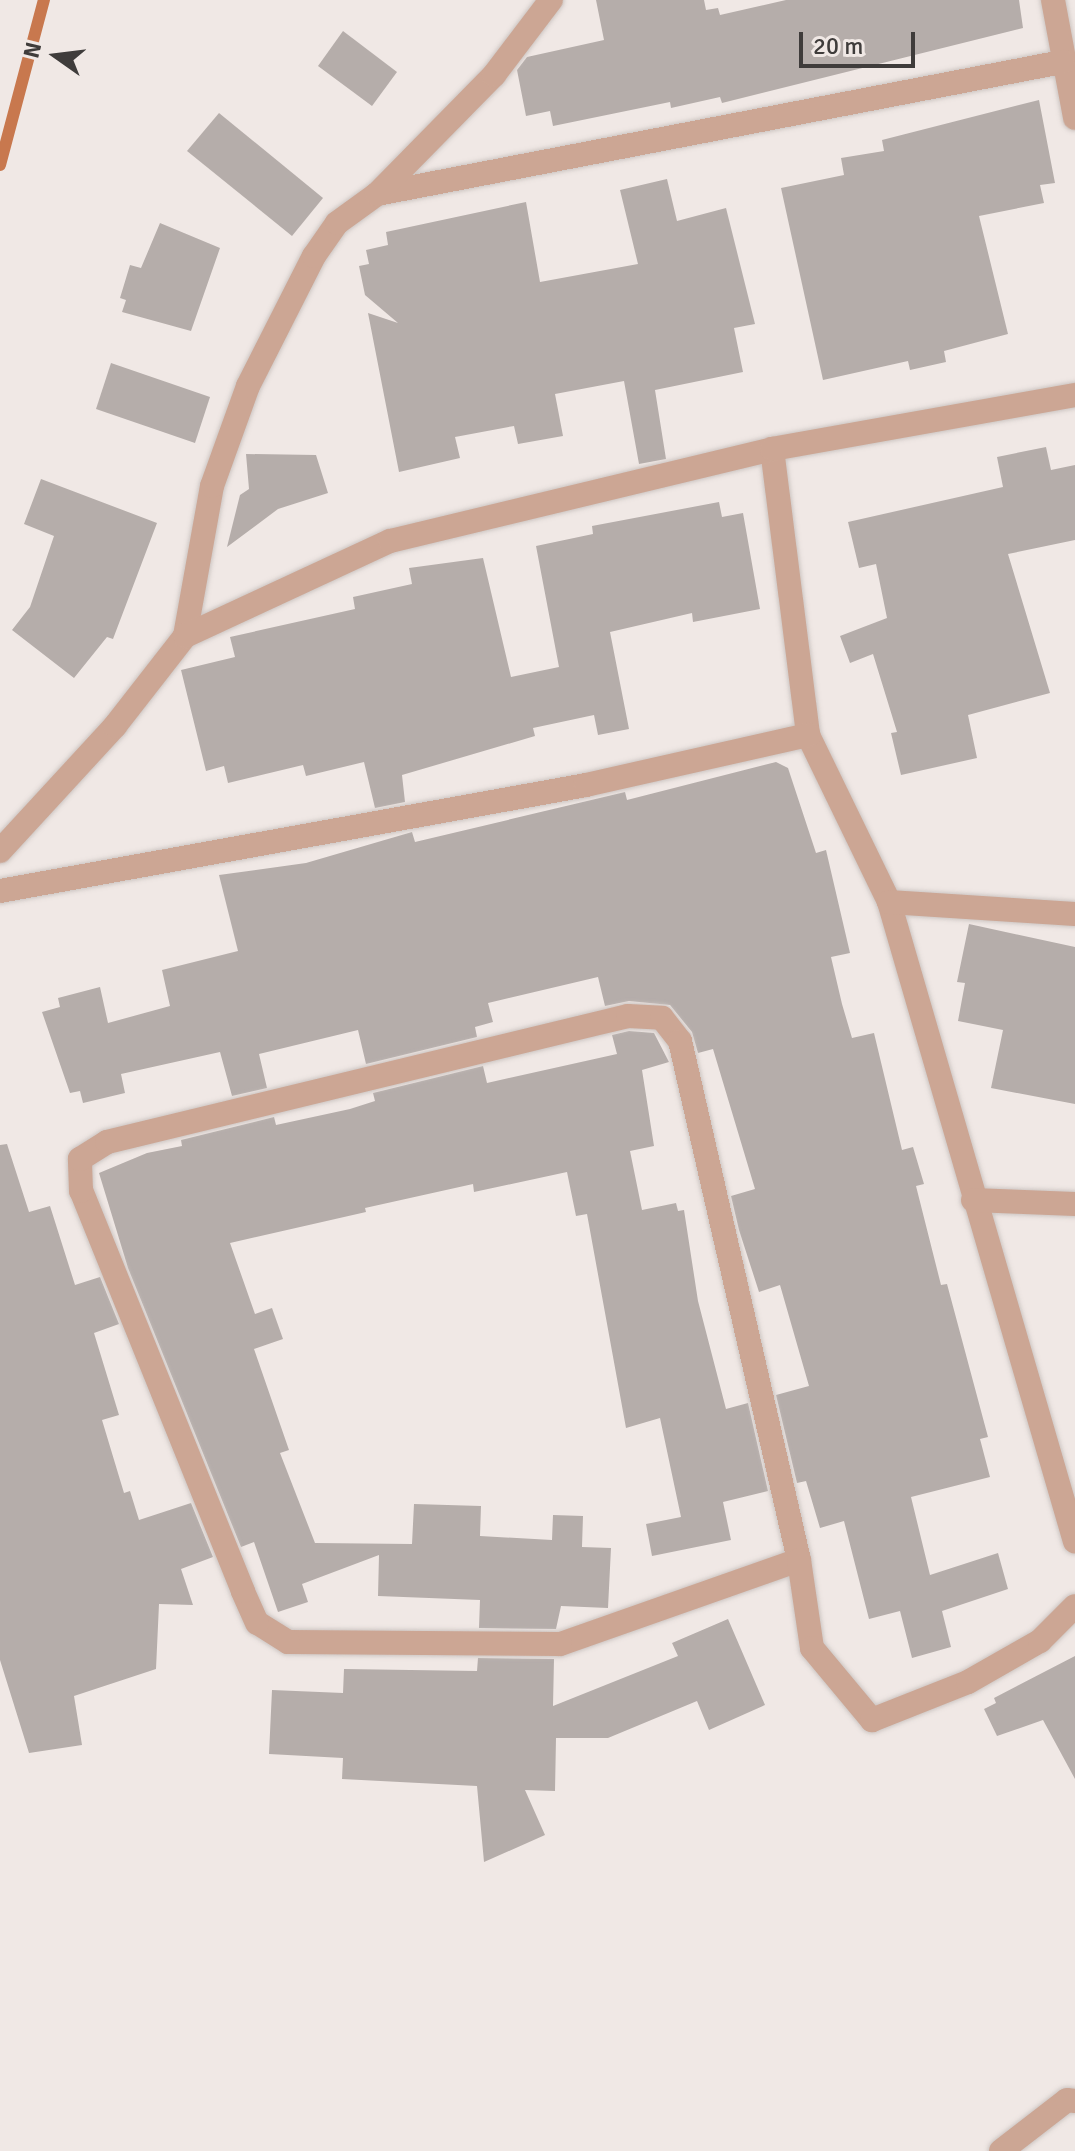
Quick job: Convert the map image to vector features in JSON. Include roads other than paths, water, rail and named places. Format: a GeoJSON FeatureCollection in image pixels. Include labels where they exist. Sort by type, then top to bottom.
{"type":"FeatureCollection","features":[{"type":"Feature","properties":{"kind":"street"},"geometry":{"type":"LineString","coordinates":[[185,636],[212,486],[248,386],[314,256],[337,223],[377,194],[494,75],[551,0]]}},
{"type":"Feature","properties":{"kind":"street"},"geometry":{"type":"LineString","coordinates":[[1053,0],[1062,62],[1075,118]]}},
{"type":"Feature","properties":{"kind":"street"},"geometry":{"type":"LineString","coordinates":[[377,194],[1062,62]]}},
{"type":"Feature","properties":{"kind":"street"},"geometry":{"type":"LineString","coordinates":[[0,851],[115,726],[185,636],[390,541],[772,449],[1075,395]]}},
{"type":"Feature","properties":{"kind":"street"},"geometry":{"type":"LineString","coordinates":[[772,449],[808,735],[889,902],[973,1200],[1075,1542]]}},
{"type":"Feature","properties":{"kind":"street"},"geometry":{"type":"LineString","coordinates":[[0,891],[586,785],[808,735]]}},
{"type":"Feature","properties":{"kind":"street"},"geometry":{"type":"LineString","coordinates":[[889,902],[1075,914]]}},
{"type":"Feature","properties":{"kind":"street"},"geometry":{"type":"LineString","coordinates":[[799,1560],[560,1644],[288,1642],[257,1623],[243,1591],[81,1191],[80,1159],[107,1142],[597,1023],[628,1016],[662,1018],[680,1041],[799,1560],[812,1648],[872,1720],[968,1682],[1040,1641],[1075,1606]]}},
{"type":"Feature","properties":{"kind":"street"},"geometry":{"type":"LineString","coordinates":[[973,1200],[1075,1204]]}},
{"type":"Feature","properties":{"kind":"street"},"geometry":{"type":"LineString","coordinates":[[1001,2151],[1067,2100],[1075,2101]]}},
{"type":"Feature","properties":{"kind":"waterway"},"geometry":{"type":"LineString","coordinates":[[0,165],[44,0]]}}]}
